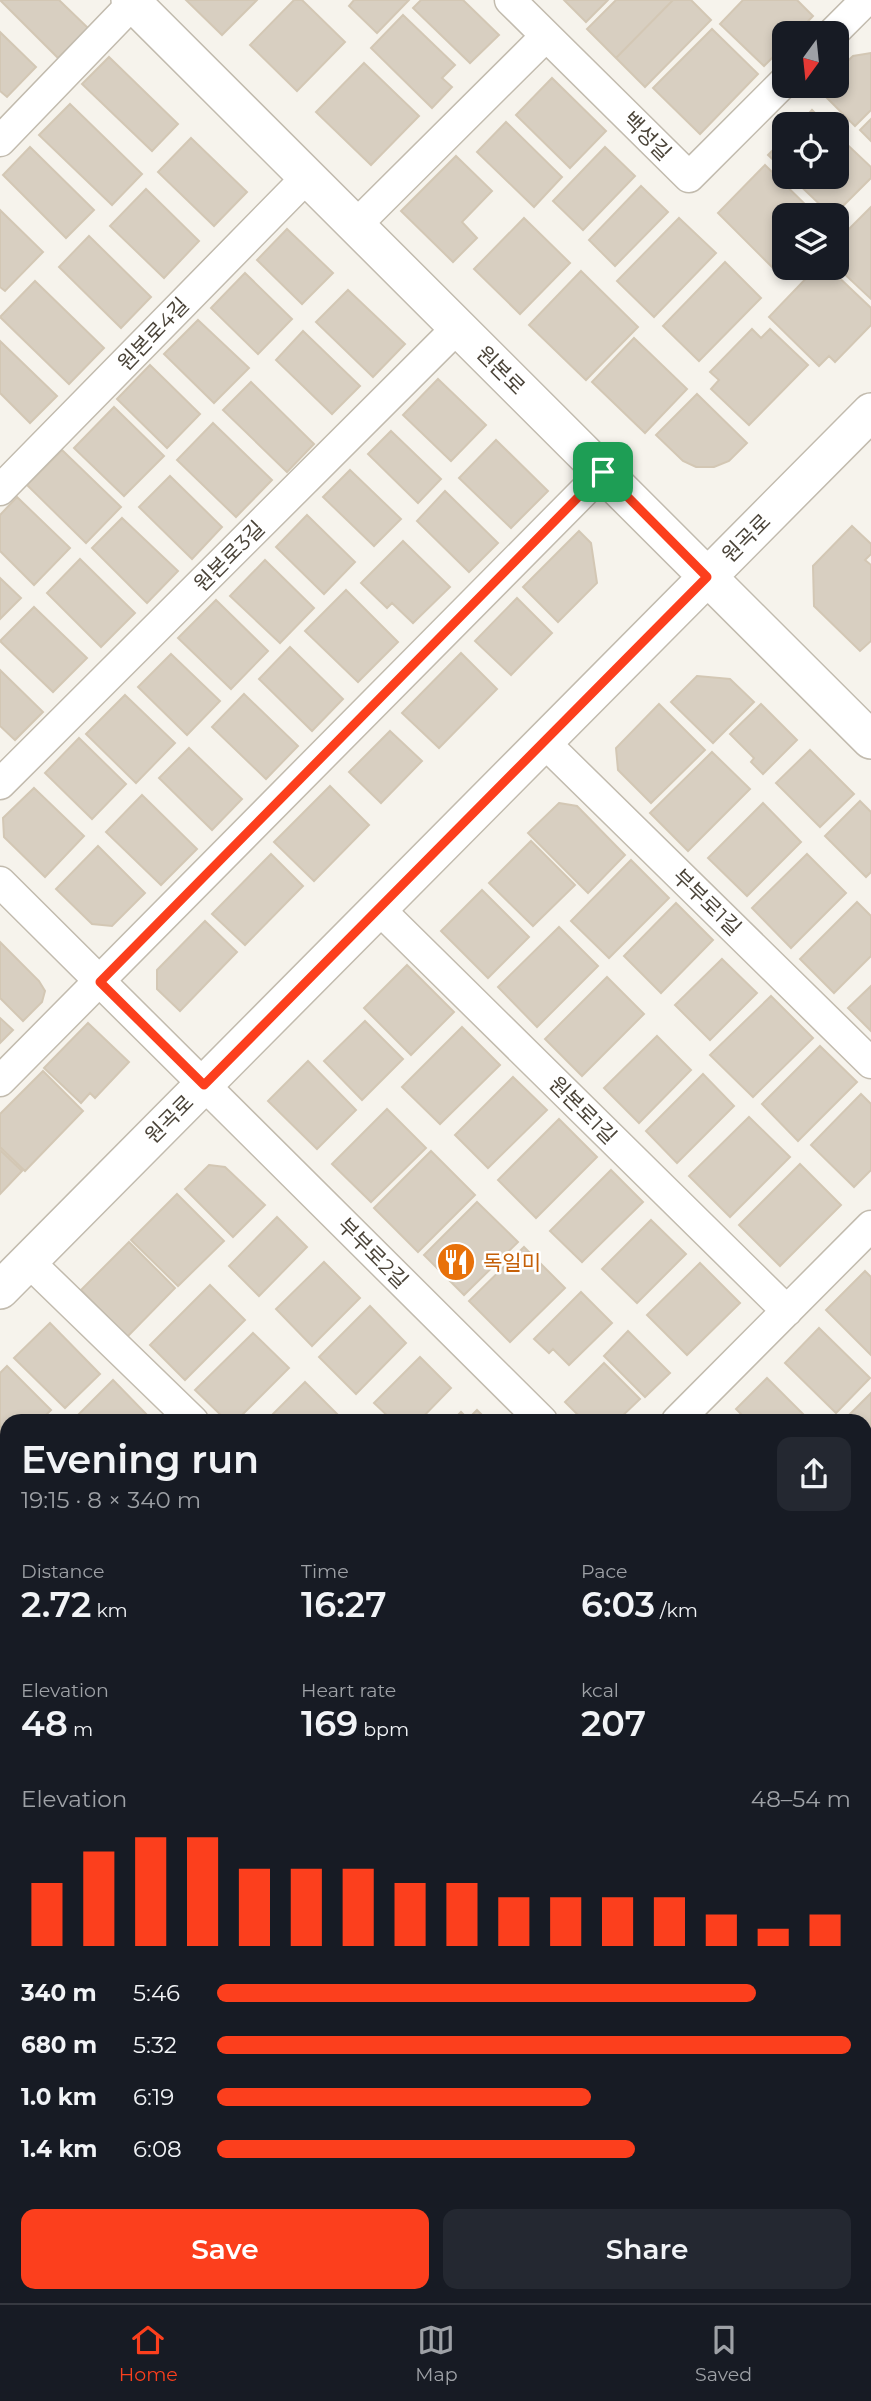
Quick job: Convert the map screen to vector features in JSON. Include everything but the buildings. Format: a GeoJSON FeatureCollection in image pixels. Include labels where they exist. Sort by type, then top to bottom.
{"type":"FeatureCollection","features":[{"type":"Feature","properties":{"kind":"street","name":"백성길"},"geometry":{"type":"LineString","coordinates":[[510,0],[689,177],[772,94]]}},
{"type":"Feature","properties":{"kind":"street"},"geometry":{"type":"LineString","coordinates":[[0,141],[132,2]]}},
{"type":"Feature","properties":{"kind":"street","name":"원본로"},"geometry":{"type":"LineString","coordinates":[[132,2],[871,740]]}},
{"type":"Feature","properties":{"kind":"street"},"geometry":{"type":"LineString","coordinates":[[846,21],[865,4]]}},
{"type":"Feature","properties":{"kind":"street"},"geometry":{"type":"LineString","coordinates":[[356,226],[546,36]]}},
{"type":"Feature","properties":{"kind":"street","name":"원본로4길"},"geometry":{"type":"LineString","coordinates":[[0,490],[307,177]]}},
{"type":"Feature","properties":{"kind":"street","name":"원본로3길"},"geometry":{"type":"LineString","coordinates":[[0,784],[458,327]]}},
{"type":"Feature","properties":{"kind":"street","name":"원곡로"},"geometry":{"type":"LineString","coordinates":[[0,1290],[871,412]]}},
{"type":"Feature","properties":{"kind":"street"},"geometry":{"type":"LineString","coordinates":[[0,1081],[603,472]]}},
{"type":"Feature","properties":{"kind":"street","name":"부부로1길"},"geometry":{"type":"LineString","coordinates":[[544,742],[871,1063]]}},
{"type":"Feature","properties":{"kind":"street","name":"부부로2길"},"geometry":{"type":"LineString","coordinates":[[0,882],[535,1414]]}},
{"type":"Feature","properties":{"kind":"street","name":"원본로1길"},"geometry":{"type":"LineString","coordinates":[[378,908],[787,1311]]}},
{"type":"Feature","properties":{"kind":"street"},"geometry":{"type":"LineString","coordinates":[[684,1414],[871,1226]]}},
{"type":"Feature","properties":{"kind":"street"},"geometry":{"type":"LineString","coordinates":[[28,1261],[186,1414]]}},
{"type":"Feature","properties":{"kind":"place","name":"독일미"},"geometry":{"type":"Point","coordinates":[456,1262]}},
{"type":"Feature","properties":{"kind":"route"},"geometry":{"type":"LineString","coordinates":[[603,472],[707,577],[204,1085],[100,982],[603,472]]}}]}
